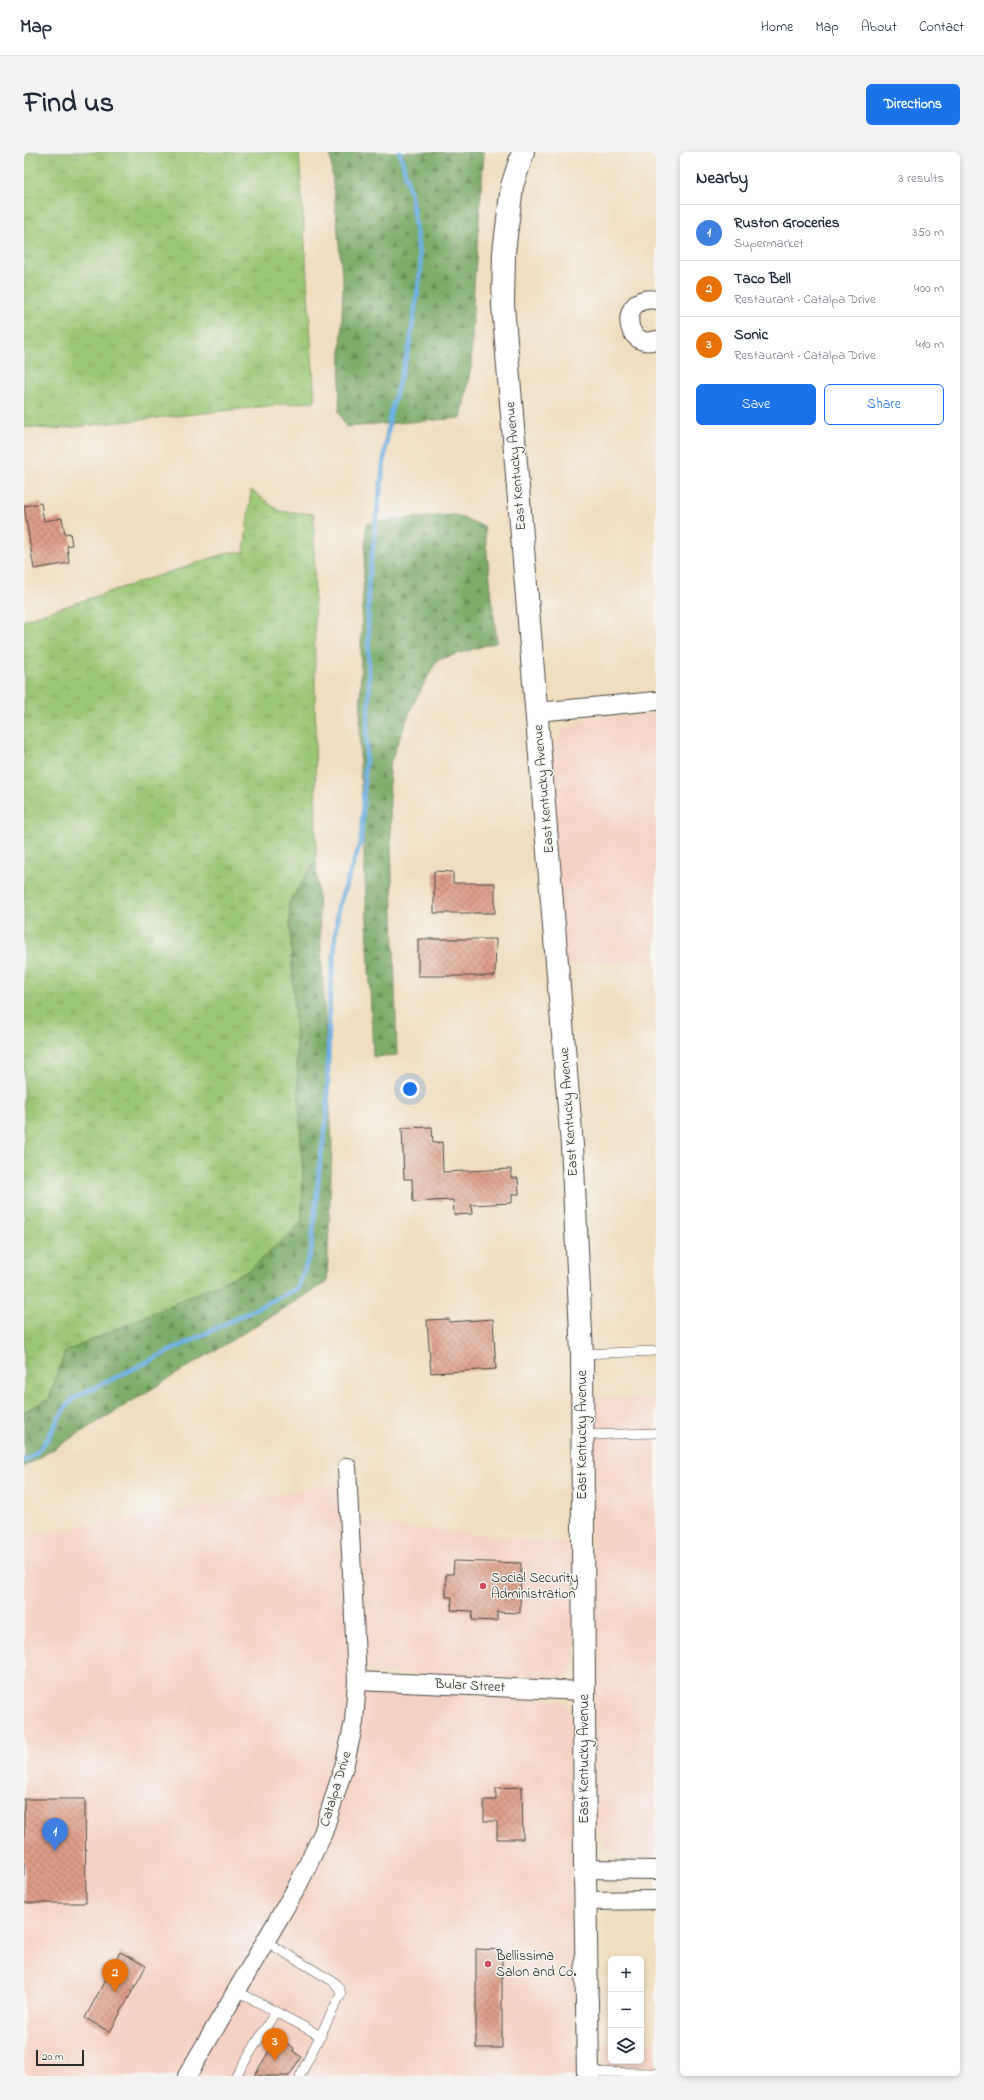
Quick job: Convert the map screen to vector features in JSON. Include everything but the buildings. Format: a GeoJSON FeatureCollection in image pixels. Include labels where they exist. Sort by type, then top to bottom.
{"type":"FeatureCollection","features":[{"type":"Feature","properties":{"kind":"street","name":"East Kentucky Avenue"},"geometry":{"type":"LineString","coordinates":[[522,152],[512,186],[504,252],[503,305],[572,1145],[582,1354],[585,1869],[588,2074]]}},
{"type":"Feature","properties":{"kind":"street"},"geometry":{"type":"LineString","coordinates":[[656,300],[647,299],[639,302],[633,307],[629,315],[631,331],[636,337],[644,341],[656,340]]}},
{"type":"Feature","properties":{"kind":"street"},"geometry":{"type":"LineString","coordinates":[[537,712],[656,700]]}},
{"type":"Feature","properties":{"kind":"street","name":"Catalpa Drive"},"geometry":{"type":"LineString","coordinates":[[187,2076],[297,1887],[323,1833],[345,1763],[354,1722],[357,1681],[347,1467]]}},
{"type":"Feature","properties":{"kind":"street","name":"Bular Street"},"geometry":{"type":"LineString","coordinates":[[357,1681],[584,1691]]}},
{"type":"Feature","properties":{"kind":"street"},"geometry":{"type":"LineString","coordinates":[[585,1869],[656,1870]]}},
{"type":"Feature","properties":{"kind":"street"},"geometry":{"type":"LineString","coordinates":[[586,1901],[656,1900]]}},
{"type":"Feature","properties":{"kind":"lane"},"geometry":{"type":"LineString","coordinates":[[582,1354],[656,1351]]}},
{"type":"Feature","properties":{"kind":"lane"},"geometry":{"type":"LineString","coordinates":[[582,1435],[656,1433]]}},
{"type":"Feature","properties":{"kind":"lane"},"geometry":{"type":"LineString","coordinates":[[265,1941],[334,1982],[342,1994],[300,2076]]}},
{"type":"Feature","properties":{"kind":"lane"},"geometry":{"type":"LineString","coordinates":[[237,1991],[321,2036]]}},
{"type":"Feature","properties":{"kind":"lane"},"geometry":{"type":"LineString","coordinates":[[236,2076],[276,2011]]}},
{"type":"Feature","properties":{"kind":"lane"},"geometry":{"type":"LineString","coordinates":[[588,2074],[656,2073]]}},
{"type":"Feature","properties":{"kind":"shaded area"},"geometry":{"type":"Polygon","coordinates":[[[656,714],[656,961],[565,964],[549,760],[553,760],[554,746],[562,732],[578,722],[589,719],[656,714]]]}},
{"type":"Feature","properties":{"kind":"shaded area"},"geometry":{"type":"Polygon","coordinates":[[[590,1397],[656,1399],[656,1859],[630,1860],[616,1855],[605,1845],[599,1827],[595,1827],[590,1397]]]}},
{"type":"Feature","properties":{"kind":"shaded area"},"geometry":{"type":"Polygon","coordinates":[[[341,1484],[349,1652],[348,1688],[556,1700],[565,1704],[575,1718],[575,2076],[24,2076],[24,1536],[341,1484]]]}},
{"type":"Feature","properties":{"kind":"shaded area"},"geometry":{"type":"Polygon","coordinates":[[[360,1523],[574,1544],[574,1666],[570,1674],[555,1682],[375,1673],[371,1671],[368,1667],[366,1659],[360,1523]]]}},
{"type":"Feature","properties":{"kind":"shaded area"},"geometry":{"type":"Polygon","coordinates":[[[656,2041],[656,2076],[605,2076],[603,2042],[608,2042],[608,2064],[644,2064],[644,2042],[656,2041]]]}},
{"type":"Feature","properties":{"kind":"green space"},"geometry":{"type":"Polygon","coordinates":[[[24,152],[299,152],[315,401],[55,429],[24,427],[24,152]]]}},
{"type":"Feature","properties":{"kind":"green space"},"geometry":{"type":"Polygon","coordinates":[[[330,152],[484,152],[474,286],[471,367],[461,418],[346,427],[339,412],[343,285],[330,152]]]}},
{"type":"Feature","properties":{"kind":"green space"},"geometry":{"type":"Polygon","coordinates":[[[251,490],[279,511],[314,514],[316,860],[289,903],[303,1176],[302,1222],[250,1270],[65,1352],[49,1399],[24,1412],[24,620],[230,552],[244,553],[251,490]]]}},
{"type":"Feature","properties":{"kind":"green space"},"geometry":{"type":"Polygon","coordinates":[[[454,515],[484,526],[497,642],[437,660],[412,706],[389,766],[397,1055],[373,1057],[360,763],[361,640],[366,524],[390,520],[454,515]]]}},
{"type":"Feature","properties":{"kind":"green space"},"geometry":{"type":"Polygon","coordinates":[[[316,860],[332,1144],[327,1282],[24,1467],[24,1412],[49,1399],[65,1352],[250,1270],[302,1222],[303,1176],[289,903],[316,860]]]}},
{"type":"Feature","properties":{"kind":"waterway"},"geometry":{"type":"LineString","coordinates":[[24,1461],[42,1447],[61,1415],[74,1398],[298,1288],[311,1251],[320,1162],[327,1116],[329,1008],[338,908],[361,841],[369,700],[368,584],[390,414],[410,344],[421,267],[411,196],[400,152]]}},
{"type":"Feature","properties":{"kind":"place","name":"Social Security Administration"},"geometry":{"type":"Point","coordinates":[483,1586]}},
{"type":"Feature","properties":{"kind":"place","name":"Ruston Groceries"},"geometry":{"type":"Point","coordinates":[55,1851]}},
{"type":"Feature","properties":{"kind":"place","name":"Bellissima Salon and Co."},"geometry":{"type":"Point","coordinates":[488,1964]}},
{"type":"Feature","properties":{"kind":"place","name":"Taco Bell"},"geometry":{"type":"Point","coordinates":[115,1992]}},
{"type":"Feature","properties":{"kind":"place","name":"Sonic"},"geometry":{"type":"Point","coordinates":[275,2061]}}]}
